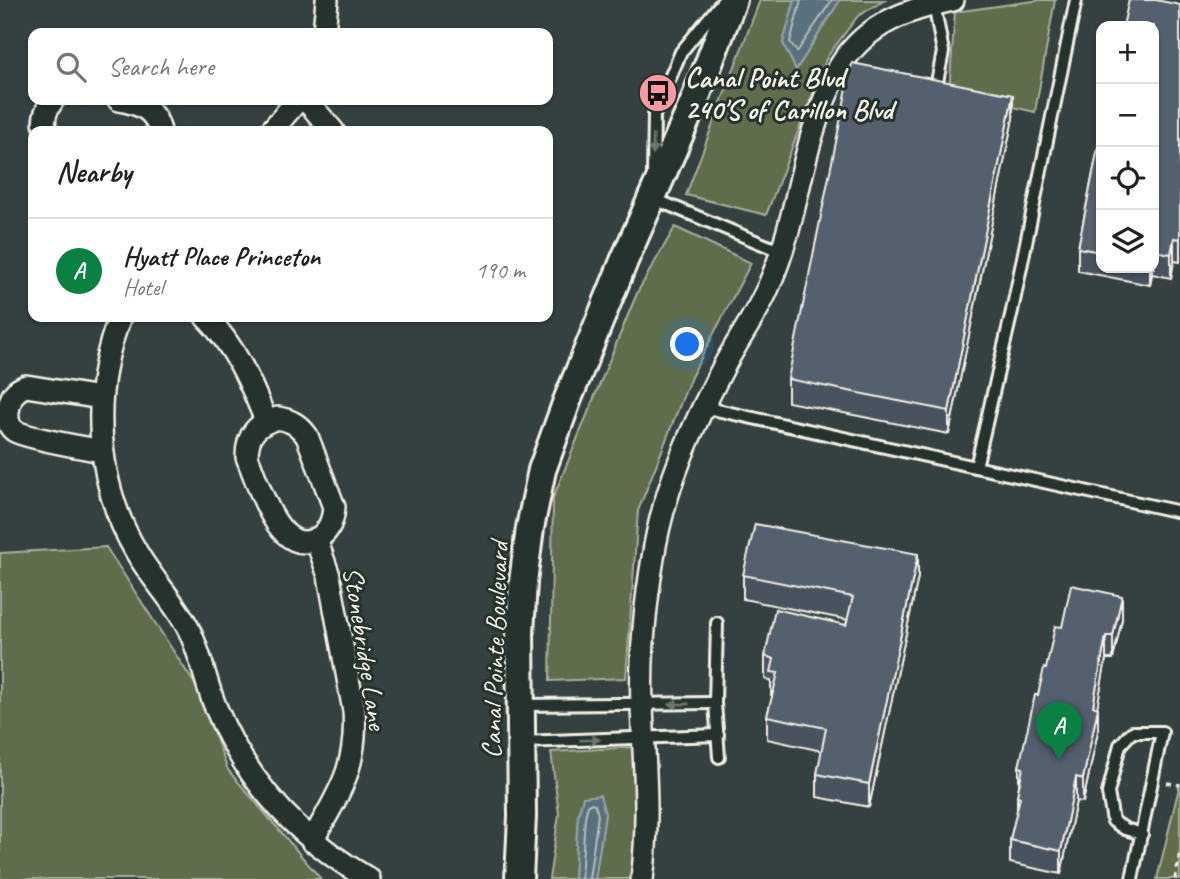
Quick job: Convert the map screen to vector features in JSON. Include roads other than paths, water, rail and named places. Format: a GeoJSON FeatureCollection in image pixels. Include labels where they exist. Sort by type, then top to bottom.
{"type":"FeatureCollection","features":[{"type":"Feature","properties":{"kind":"street"},"geometry":{"type":"LineString","coordinates":[[324,28],[327,0]]}},
{"type":"Feature","properties":{"kind":"street","name":"Canal Pointe Boulevard"},"geometry":{"type":"LineString","coordinates":[[519,879],[522,705],[520,633],[530,528],[542,470],[567,401],[624,261],[694,102],[733,0]]}},
{"type":"Feature","properties":{"kind":"street"},"geometry":{"type":"LineString","coordinates":[[646,878],[648,818],[642,704],[645,622],[653,557],[675,473],[703,407],[772,279],[782,252],[805,156],[821,105],[841,63],[865,36],[887,20],[916,8],[944,2]]}},
{"type":"Feature","properties":{"kind":"street"},"geometry":{"type":"LineString","coordinates":[[44,126],[46,110],[50,105]]}},
{"type":"Feature","properties":{"kind":"street"},"geometry":{"type":"LineString","coordinates":[[141,105],[150,111],[159,126]]}},
{"type":"Feature","properties":{"kind":"street"},"geometry":{"type":"LineString","coordinates":[[275,126],[294,105]]}},
{"type":"Feature","properties":{"kind":"street"},"geometry":{"type":"LineString","coordinates":[[310,105],[329,126]]}},
{"type":"Feature","properties":{"kind":"street"},"geometry":{"type":"LineString","coordinates":[[118,322],[104,369],[101,398],[102,451],[109,486],[121,522],[136,552],[173,602],[188,628],[215,706],[231,742],[251,776],[276,807],[312,841],[341,863],[369,879]]}},
{"type":"Feature","properties":{"kind":"street"},"geometry":{"type":"LineString","coordinates":[[210,322],[234,352],[251,382],[266,421]]}},
{"type":"Feature","properties":{"kind":"street"},"geometry":{"type":"LineString","coordinates":[[101,398],[26,386],[12,397],[7,416],[9,424],[22,434],[102,451]]}},
{"type":"Feature","properties":{"kind":"street","name":"Stonebridge Lane"},"geometry":{"type":"LineString","coordinates":[[278,418],[290,420],[301,427],[307,436],[334,507],[327,531],[316,539],[305,542],[293,540],[283,534],[276,524],[247,457],[247,445],[252,433],[266,421],[278,418]]}},
{"type":"Feature","properties":{"kind":"street","name":"Stonebridge Lane"},"geometry":{"type":"LineString","coordinates":[[312,841],[346,780],[356,732],[329,576],[316,539]]}},
{"type":"Feature","properties":{"kind":"lane"},"geometry":{"type":"LineString","coordinates":[[724,0],[681,52],[654,115],[652,199],[782,252]]}},
{"type":"Feature","properties":{"kind":"lane"},"geometry":{"type":"LineString","coordinates":[[976,467],[1012,311],[1076,0]]}},
{"type":"Feature","properties":{"kind":"lane"},"geometry":{"type":"LineString","coordinates":[[933,102],[943,51],[944,2]]}},
{"type":"Feature","properties":{"kind":"lane"},"geometry":{"type":"LineString","coordinates":[[703,407],[1180,512]]}},
{"type":"Feature","properties":{"kind":"lane"},"geometry":{"type":"LineString","coordinates":[[717,623],[715,703],[719,757]]}},
{"type":"Feature","properties":{"kind":"lane"},"geometry":{"type":"LineString","coordinates":[[522,705],[715,703]]}},
{"type":"Feature","properties":{"kind":"lane"},"geometry":{"type":"LineString","coordinates":[[1132,879],[1142,834],[1163,732],[1132,732],[1120,745],[1108,793],[1113,821],[1125,829],[1142,834]]}},
{"type":"Feature","properties":{"kind":"lane"},"geometry":{"type":"LineString","coordinates":[[521,742],[718,735]]}},
{"type":"Feature","properties":{"kind":"water"},"geometry":{"type":"Polygon","coordinates":[[[795,0],[840,0],[796,70],[783,43],[795,0]]]}},
{"type":"Feature","properties":{"kind":"water"},"geometry":{"type":"Polygon","coordinates":[[[600,795],[605,814],[595,879],[574,879],[578,816],[583,797],[600,795]]]}},
{"type":"Feature","properties":{"kind":"place","name":"Canal Point Blvd 240'S of Carillon Blvd"},"geometry":{"type":"Point","coordinates":[658,93]}},
{"type":"Feature","properties":{"kind":"place","name":"Hyatt Place Princeton"},"geometry":{"type":"Point","coordinates":[1059,760]}}]}
